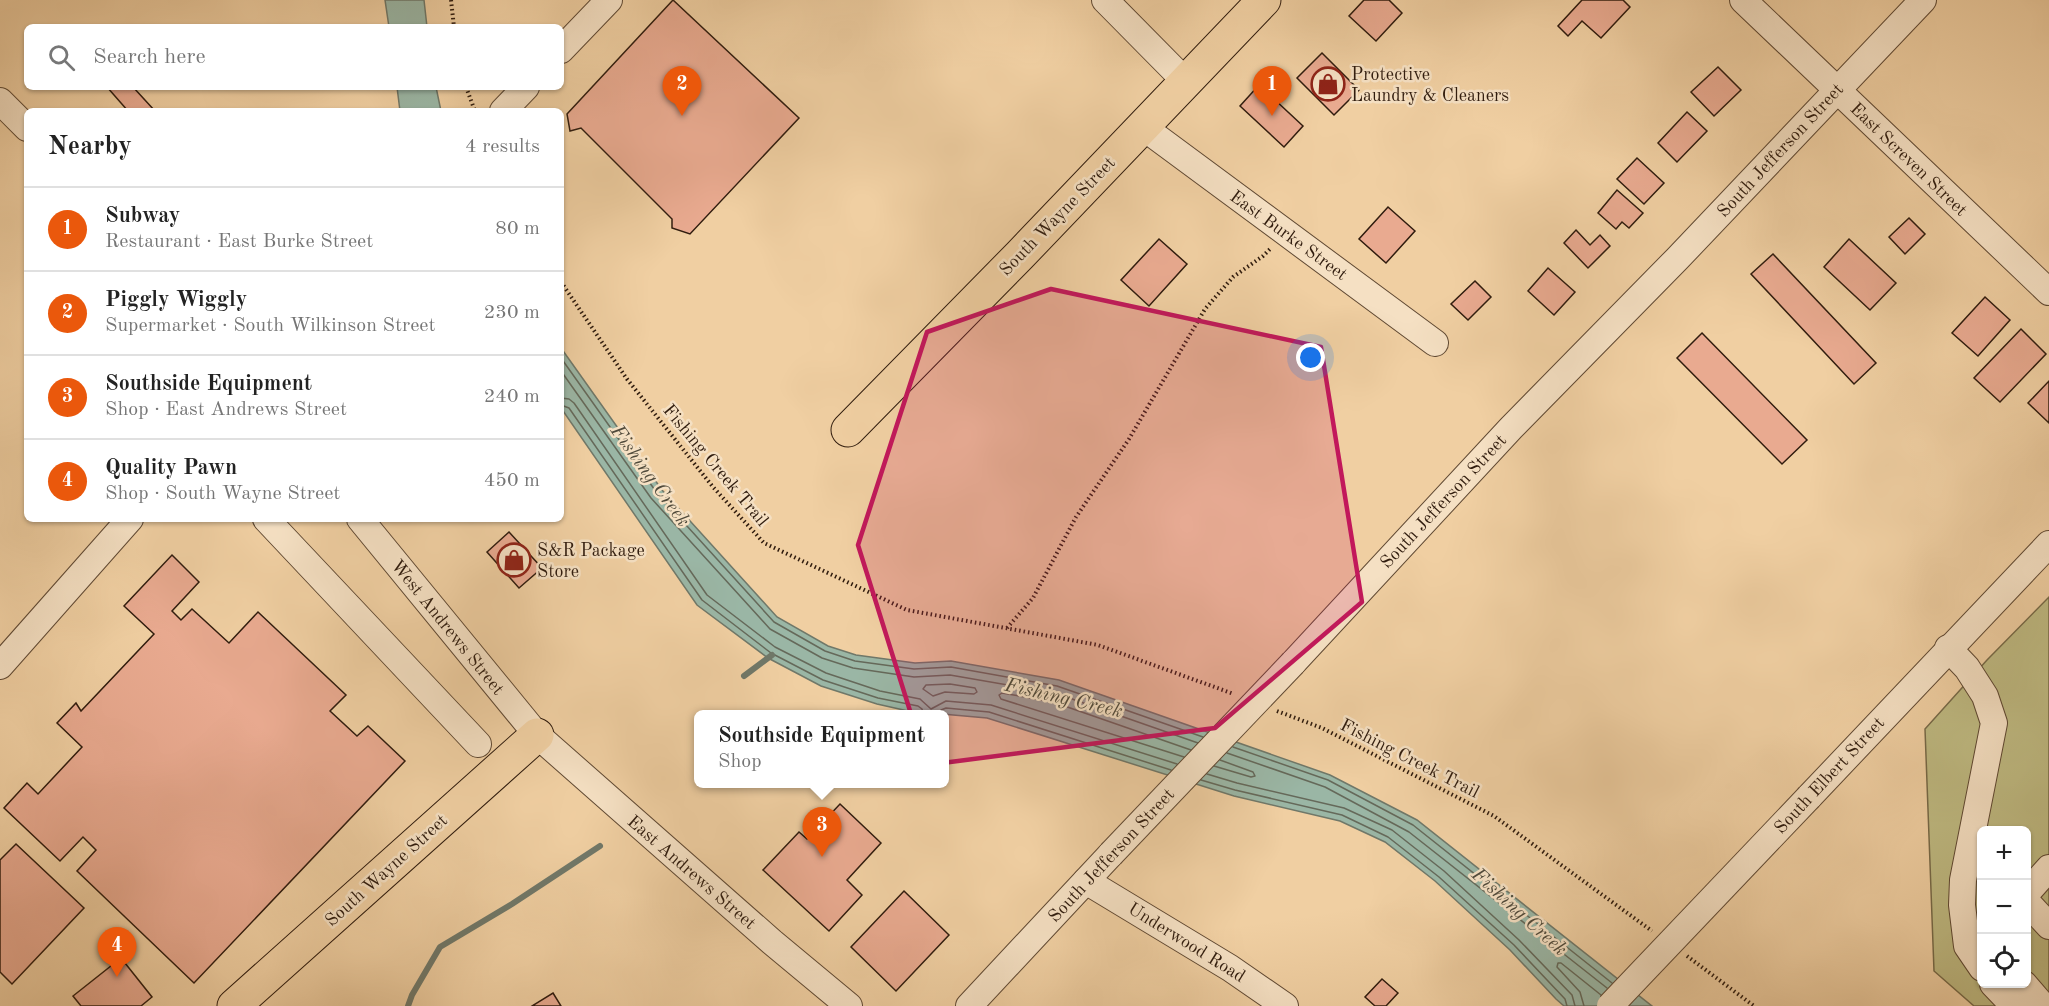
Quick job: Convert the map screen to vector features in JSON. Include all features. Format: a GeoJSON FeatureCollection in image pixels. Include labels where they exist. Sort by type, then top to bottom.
{"type":"FeatureCollection","features":[{"type":"Feature","properties":{"kind":"main road","name":"South Wayne Street"},"geometry":{"type":"LineString","coordinates":[[848,430],[1264,0]]}},
{"type":"Feature","properties":{"kind":"main road","name":"South Wayne Street"},"geometry":{"type":"LineString","coordinates":[[234,1006],[537,735]]}},
{"type":"Feature","properties":{"kind":"street"},"geometry":{"type":"LineString","coordinates":[[564,47],[609,0]]}},
{"type":"Feature","properties":{"kind":"street"},"geometry":{"type":"LineString","coordinates":[[1105,0],[1186,82]]}},
{"type":"Feature","properties":{"kind":"street","name":"East Screven Street"},"geometry":{"type":"LineString","coordinates":[[1743,0],[2049,292]]}},
{"type":"Feature","properties":{"kind":"street","name":"South Jefferson Street"},"geometry":{"type":"LineString","coordinates":[[969,1006],[1511,428],[1677,259],[1923,0]]}},
{"type":"Feature","properties":{"kind":"street"},"geometry":{"type":"LineString","coordinates":[[506,108],[523,90]]}},
{"type":"Feature","properties":{"kind":"street"},"geometry":{"type":"LineString","coordinates":[[0,101],[24,125]]}},
{"type":"Feature","properties":{"kind":"street","name":"East Burke Street"},"geometry":{"type":"LineString","coordinates":[[1143,127],[1435,343]]}},
{"type":"Feature","properties":{"kind":"street"},"geometry":{"type":"LineString","coordinates":[[0,666],[127,522]]}},
{"type":"Feature","properties":{"kind":"street"},"geometry":{"type":"LineString","coordinates":[[269,522],[478,744]]}},
{"type":"Feature","properties":{"kind":"street","name":"West Andrews Street"},"geometry":{"type":"LineString","coordinates":[[362,522],[537,735]]}},
{"type":"Feature","properties":{"kind":"street","name":"South Elbert Street"},"geometry":{"type":"LineString","coordinates":[[1610,1006],[2049,544]]}},
{"type":"Feature","properties":{"kind":"street"},"geometry":{"type":"LineString","coordinates":[[1948,648],[1967,668],[1985,696],[1994,723],[1963,880],[1962,905],[1973,927],[1967,946],[1977,961]]}},
{"type":"Feature","properties":{"kind":"street","name":"East Andrews Street"},"geometry":{"type":"LineString","coordinates":[[537,735],[772,942],[849,1006]]}},
{"type":"Feature","properties":{"kind":"street"},"geometry":{"type":"LineString","coordinates":[[2031,888],[2049,868]]}},
{"type":"Feature","properties":{"kind":"street","name":"Underwood Road"},"geometry":{"type":"LineString","coordinates":[[1086,881],[1210,956],[1285,1006]]}},
{"type":"Feature","properties":{"kind":"street"},"geometry":{"type":"LineString","coordinates":[[2031,906],[2049,926]]}},
{"type":"Feature","properties":{"kind":"street"},"geometry":{"type":"LineString","coordinates":[[1997,988],[2014,1006]]}},
{"type":"Feature","properties":{"kind":"street"},"geometry":{"type":"LineString","coordinates":[[2027,988],[2043,1006]]}},
{"type":"Feature","properties":{"kind":"path"},"geometry":{"type":"LineString","coordinates":[[451,0],[454,24]]}},
{"type":"Feature","properties":{"kind":"path"},"geometry":{"type":"LineString","coordinates":[[467,90],[474,108]]}},
{"type":"Feature","properties":{"kind":"path"},"geometry":{"type":"LineString","coordinates":[[1006,628],[1033,598],[1076,517],[1130,439],[1205,309],[1233,277],[1263,256],[1286,233]]}},
{"type":"Feature","properties":{"kind":"path","name":"Fishing Creek Trail"},"geometry":{"type":"LineString","coordinates":[[564,286],[627,379],[713,487],[764,543],[907,610],[1098,645],[1241,697]]}},
{"type":"Feature","properties":{"kind":"path","name":"Fishing Creek Trail"},"geometry":{"type":"LineString","coordinates":[[1271,708],[1322,728],[1494,816],[1661,937]]}},
{"type":"Feature","properties":{"kind":"path"},"geometry":{"type":"LineString","coordinates":[[1679,951],[1754,1006]]}},
{"type":"Feature","properties":{"kind":"highlighted area"},"geometry":{"type":"Polygon","coordinates":[[[1051,289],[1321,347],[1362,602],[1215,728],[927,765],[858,545],[927,332],[1051,289]]]}},
{"type":"Feature","properties":{"kind":"shaded area"},"geometry":{"type":"Polygon","coordinates":[[[2049,597],[2049,1006],[1974,1006],[1934,971],[1925,729],[1987,660],[2049,597]]]}},
{"type":"Feature","properties":{"kind":"water"},"geometry":{"type":"Polygon","coordinates":[[[385,0],[424,0],[427,24],[389,24],[385,0]]]}},
{"type":"Feature","properties":{"kind":"water"},"geometry":{"type":"Polygon","coordinates":[[[397,90],[437,90],[440,108],[400,108],[397,90]]]}},
{"type":"Feature","properties":{"kind":"water","name":"Fishing Creek"},"geometry":{"type":"Polygon","coordinates":[[[564,352],[662,490],[777,617],[828,646],[856,655],[915,663],[951,661],[1059,680],[1330,775],[1417,820],[1652,1006],[1564,1006],[1510,950],[1435,881],[1385,842],[1340,821],[1234,796],[987,718],[949,715],[949,710],[904,710],[821,686],[768,658],[697,605],[564,412],[564,352]]]}},
{"type":"Feature","properties":{"kind":"building"},"geometry":{"type":"Polygon","coordinates":[[[673,0],[799,118],[690,234],[672,228],[672,219],[581,128],[570,131],[567,114],[673,0]]]}},
{"type":"Feature","properties":{"kind":"building"},"geometry":{"type":"Polygon","coordinates":[[[1364,0],[1389,0],[1402,13],[1376,41],[1349,16],[1364,0]]]}},
{"type":"Feature","properties":{"kind":"building"},"geometry":{"type":"Polygon","coordinates":[[[1582,0],[1623,0],[1630,7],[1601,38],[1582,21],[1568,36],[1558,26],[1582,0]]]}},
{"type":"Feature","properties":{"kind":"building","name":"Protective Laundry & Cleaners"},"geometry":{"type":"Polygon","coordinates":[[[1322,53],[1359,90],[1334,115],[1297,78],[1322,53]]]}},
{"type":"Feature","properties":{"kind":"building"},"geometry":{"type":"Polygon","coordinates":[[[1718,67],[1741,90],[1714,116],[1691,92],[1718,67]]]}},
{"type":"Feature","properties":{"kind":"building"},"geometry":{"type":"Polygon","coordinates":[[[1259,85],[1303,126],[1284,147],[1240,106],[1259,85]]]}},
{"type":"Feature","properties":{"kind":"building"},"geometry":{"type":"Polygon","coordinates":[[[110,90],[136,90],[152,108],[125,108],[110,90]]]}},
{"type":"Feature","properties":{"kind":"building"},"geometry":{"type":"Polygon","coordinates":[[[1687,112],[1707,131],[1677,162],[1658,143],[1687,112]]]}},
{"type":"Feature","properties":{"kind":"building"},"geometry":{"type":"Polygon","coordinates":[[[1637,158],[1664,183],[1644,204],[1617,179],[1637,158]]]}},
{"type":"Feature","properties":{"kind":"building"},"geometry":{"type":"Polygon","coordinates":[[[1617,190],[1643,213],[1629,228],[1622,222],[1616,229],[1598,213],[1617,190]]]}},
{"type":"Feature","properties":{"kind":"building"},"geometry":{"type":"Polygon","coordinates":[[[1388,207],[1415,231],[1386,263],[1359,239],[1388,207]]]}},
{"type":"Feature","properties":{"kind":"building"},"geometry":{"type":"Polygon","coordinates":[[[1909,218],[1925,234],[1905,254],[1889,237],[1909,218]]]}},
{"type":"Feature","properties":{"kind":"building"},"geometry":{"type":"Polygon","coordinates":[[[1576,230],[1590,245],[1600,235],[1610,246],[1588,268],[1564,243],[1576,230]]]}},
{"type":"Feature","properties":{"kind":"building"},"geometry":{"type":"Polygon","coordinates":[[[1159,239],[1187,264],[1149,306],[1121,280],[1159,239]]]}},
{"type":"Feature","properties":{"kind":"building"},"geometry":{"type":"Polygon","coordinates":[[[1849,239],[1896,283],[1870,310],[1824,267],[1849,239]]]}},
{"type":"Feature","properties":{"kind":"building"},"geometry":{"type":"Polygon","coordinates":[[[1773,254],[1876,363],[1854,384],[1751,274],[1773,254]]]}},
{"type":"Feature","properties":{"kind":"building"},"geometry":{"type":"Polygon","coordinates":[[[1548,268],[1575,292],[1554,315],[1528,291],[1548,268]]]}},
{"type":"Feature","properties":{"kind":"building"},"geometry":{"type":"Polygon","coordinates":[[[1475,281],[1491,297],[1468,320],[1451,304],[1475,281]]]}},
{"type":"Feature","properties":{"kind":"building"},"geometry":{"type":"Polygon","coordinates":[[[1985,297],[2010,320],[1978,356],[1952,333],[1985,297]]]}},
{"type":"Feature","properties":{"kind":"building"},"geometry":{"type":"Polygon","coordinates":[[[2021,329],[2046,354],[2000,402],[1974,378],[2021,329]]]}},
{"type":"Feature","properties":{"kind":"building"},"geometry":{"type":"Polygon","coordinates":[[[1702,333],[1807,440],[1782,464],[1677,358],[1702,333]]]}},
{"type":"Feature","properties":{"kind":"building"},"geometry":{"type":"Polygon","coordinates":[[[2049,381],[2049,423],[2028,403],[2049,381]]]}},
{"type":"Feature","properties":{"kind":"building","name":"S&R Package Store"},"geometry":{"type":"Polygon","coordinates":[[[509,532],[542,568],[519,588],[487,552],[509,532]]]}},
{"type":"Feature","properties":{"kind":"building"},"geometry":{"type":"Polygon","coordinates":[[[172,555],[199,582],[172,611],[181,620],[192,609],[229,643],[258,612],[346,695],[330,711],[357,736],[368,726],[405,761],[194,983],[77,871],[96,850],[83,837],[60,861],[4,808],[27,783],[38,794],[82,747],[57,723],[76,703],[81,711],[154,634],[124,606],[172,555]]]}},
{"type":"Feature","properties":{"kind":"building"},"geometry":{"type":"Polygon","coordinates":[[[840,804],[881,843],[847,880],[862,895],[829,931],[763,870],[799,832],[807,839],[840,804]]]}},
{"type":"Feature","properties":{"kind":"building"},"geometry":{"type":"Polygon","coordinates":[[[16,844],[84,908],[12,984],[0,972],[0,860],[16,844]]]}},
{"type":"Feature","properties":{"kind":"building"},"geometry":{"type":"Polygon","coordinates":[[[904,891],[949,935],[896,991],[851,947],[904,891]]]}},
{"type":"Feature","properties":{"kind":"building"},"geometry":{"type":"Polygon","coordinates":[[[121,958],[152,997],[141,1006],[81,1006],[73,996],[121,958]]]}},
{"type":"Feature","properties":{"kind":"building"},"geometry":{"type":"Polygon","coordinates":[[[1382,979],[1398,993],[1386,1006],[1375,1006],[1365,997],[1382,979]]]}},
{"type":"Feature","properties":{"kind":"building"},"geometry":{"type":"Polygon","coordinates":[[[553,993],[561,1006],[532,1006],[553,993]]]}},
{"type":"Feature","properties":{"kind":"waterway"},"geometry":{"type":"LineString","coordinates":[[744,676],[772,655]]}},
{"type":"Feature","properties":{"kind":"waterway"},"geometry":{"type":"LineString","coordinates":[[408,1006],[440,947],[512,904],[600,846]]}},
{"type":"Feature","properties":{"kind":"place","name":"Protective Laundry & Cleaners"},"geometry":{"type":"Point","coordinates":[1328,84]}},
{"type":"Feature","properties":{"kind":"place","name":"Piggly Wiggly"},"geometry":{"type":"Point","coordinates":[682,116]}},
{"type":"Feature","properties":{"kind":"place","name":"Subway"},"geometry":{"type":"Point","coordinates":[1272,116]}},
{"type":"Feature","properties":{"kind":"place","name":"S&R Package Store"},"geometry":{"type":"Point","coordinates":[514,560]}},
{"type":"Feature","properties":{"kind":"place","name":"Southside Equipment"},"geometry":{"type":"Point","coordinates":[822,857]}},
{"type":"Feature","properties":{"kind":"place","name":"Quality Pawn"},"geometry":{"type":"Point","coordinates":[117,977]}}]}
